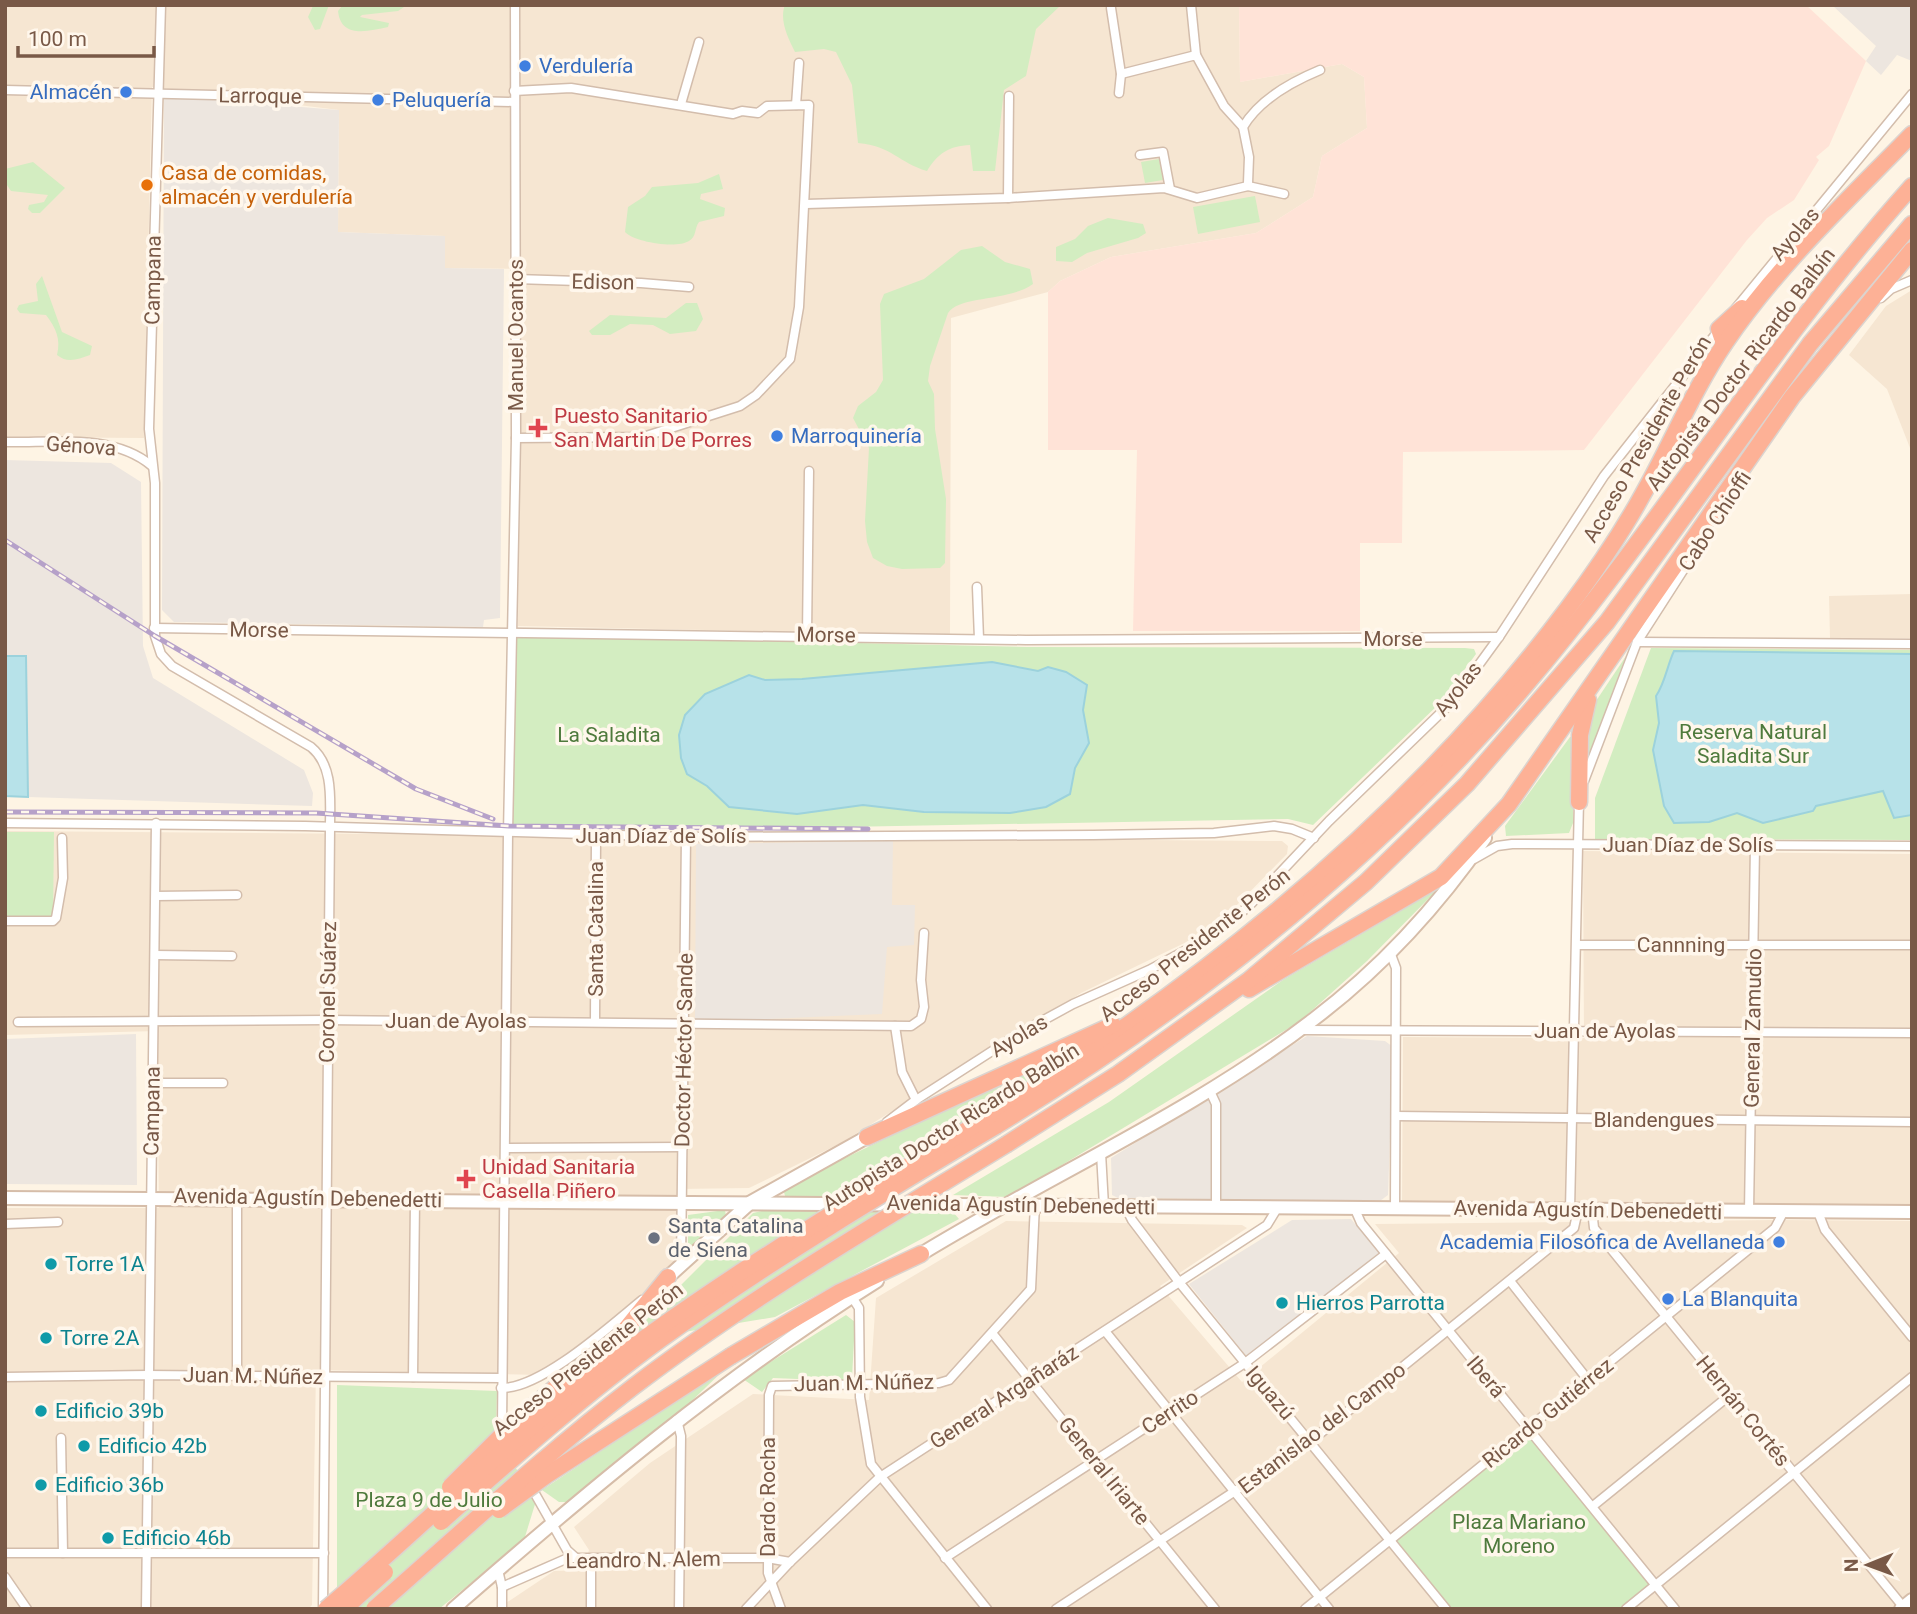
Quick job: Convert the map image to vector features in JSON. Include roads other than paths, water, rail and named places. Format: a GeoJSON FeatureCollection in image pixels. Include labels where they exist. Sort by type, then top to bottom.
{"type":"FeatureCollection","features":[{"type":"Feature","properties":{"kind":"highway","name":"Acceso Presidente Perón"},"geometry":{"type":"LineString","coordinates":[[324,1609],[521,1436],[637,1344],[776,1246],[993,1121],[1185,984],[1283,906],[1389,812],[1524,664],[1622,530],[1722,337],[1769,282],[1912,134]]}},
{"type":"Feature","properties":{"kind":"highway","name":"Autopista Doctor Ricardo Balbín"},"geometry":{"type":"LineString","coordinates":[[344,1609],[515,1457],[660,1340],[780,1258],[993,1121],[1111,1052],[1261,941],[1323,889],[1432,786],[1499,716],[1557,647],[1811,306],[1912,186]]}},
{"type":"Feature","properties":{"kind":"highway","name":"Autopista Doctor Ricardo Balbín"},"geometry":{"type":"LineString","coordinates":[[374,1609],[575,1433],[672,1358],[791,1276],[1118,1074],[1204,1015],[1366,881],[1436,815],[1506,742],[1607,622],[1810,344],[1912,224]]}},
{"type":"Feature","properties":{"kind":"highway"},"geometry":{"type":"LineString","coordinates":[[1204,1015],[1441,877],[1509,804],[1792,397],[1912,250]]}},
{"type":"Feature","properties":{"kind":"highway"},"geometry":{"type":"LineString","coordinates":[[1579,802],[1582,723],[1592,687]]}},
{"type":"Feature","properties":{"kind":"highway"},"geometry":{"type":"LineString","coordinates":[[867,1137],[1104,1029],[1185,984]]}},
{"type":"Feature","properties":{"kind":"highway"},"geometry":{"type":"LineString","coordinates":[[421,1568],[547,1475],[731,1356],[840,1292],[921,1254]]}},
{"type":"Feature","properties":{"kind":"highway"},"geometry":{"type":"LineString","coordinates":[[368,1572],[471,1464],[563,1381],[612,1346],[668,1277]]}},
{"type":"Feature","properties":{"kind":"main road"},"geometry":{"type":"LineString","coordinates":[[453,1609],[552,1522],[677,1420],[852,1297],[921,1254],[1101,1153],[1298,1031],[1390,952],[1469,862],[1509,804]]}},
{"type":"Feature","properties":{"kind":"main road"},"geometry":{"type":"LineString","coordinates":[[668,1277],[751,1202],[867,1137]]}},
{"type":"Feature","properties":{"kind":"main road","name":"Avenida Agustín Debenedetti"},"geometry":{"type":"LineString","coordinates":[[5,1198],[1912,1212]]}},
{"type":"Feature","properties":{"kind":"street","name":"Campana"},"geometry":{"type":"LineString","coordinates":[[152,466],[149,429],[161,5]]}},
{"type":"Feature","properties":{"kind":"street","name":"Manuel Ocantos"},"geometry":{"type":"LineString","coordinates":[[502,1427],[508,833],[516,438],[515,5]]}},
{"type":"Feature","properties":{"kind":"street"},"geometry":{"type":"LineString","coordinates":[[1191,5],[1196,55],[1224,106],[1243,127],[1249,158],[1248,186]]}},
{"type":"Feature","properties":{"kind":"street"},"geometry":{"type":"LineString","coordinates":[[1111,8],[1121,74],[1119,93]]}},
{"type":"Feature","properties":{"kind":"street"},"geometry":{"type":"LineString","coordinates":[[681,104],[699,42]]}},
{"type":"Feature","properties":{"kind":"street"},"geometry":{"type":"LineString","coordinates":[[1121,74],[1196,55]]}},
{"type":"Feature","properties":{"kind":"street"},"geometry":{"type":"LineString","coordinates":[[796,105],[799,63]]}},
{"type":"Feature","properties":{"kind":"street"},"geometry":{"type":"LineString","coordinates":[[1243,127],[1256,109],[1299,79],[1320,70]]}},
{"type":"Feature","properties":{"kind":"street"},"geometry":{"type":"LineString","coordinates":[[514,91],[571,88],[733,114],[742,111],[758,113],[767,106],[809,105],[799,307],[793,351],[780,370],[756,395],[740,406],[643,437],[516,438]]}},
{"type":"Feature","properties":{"kind":"street","name":"Larroque"},"geometry":{"type":"LineString","coordinates":[[5,90],[514,102]]}},
{"type":"Feature","properties":{"kind":"street","name":"Ayolas"},"geometry":{"type":"LineString","coordinates":[[867,1137],[916,1100],[1073,1004],[1149,970],[1203,941],[1248,907],[1451,703],[1499,637],[1604,476],[1722,337],[1775,257],[1912,94]]}},
{"type":"Feature","properties":{"kind":"street"},"geometry":{"type":"LineString","coordinates":[[1008,198],[1009,96]]}},
{"type":"Feature","properties":{"kind":"street"},"geometry":{"type":"LineString","coordinates":[[1140,155],[1163,152],[1170,189]]}},
{"type":"Feature","properties":{"kind":"street"},"geometry":{"type":"LineString","coordinates":[[806,204],[1008,198],[1170,189],[1197,198],[1248,186],[1284,194]]}},
{"type":"Feature","properties":{"kind":"street","name":"Edison"},"geometry":{"type":"LineString","coordinates":[[516,279],[689,287]]}},
{"type":"Feature","properties":{"kind":"street","name":"Cabo Chioffi"},"geometry":{"type":"LineString","coordinates":[[1579,802],[1637,642],[1786,415],[1876,304],[1891,289],[1911,280]]}},
{"type":"Feature","properties":{"kind":"street","name":"Génova"},"geometry":{"type":"LineString","coordinates":[[5,442],[112,444],[139,455],[152,466]]}},
{"type":"Feature","properties":{"kind":"street","name":"Coronel Suárez"},"geometry":{"type":"LineString","coordinates":[[152,466],[155,484],[153,628],[157,646],[172,666],[318,753],[328,772],[330,827],[324,1609]]}},
{"type":"Feature","properties":{"kind":"street"},"geometry":{"type":"LineString","coordinates":[[807,635],[808,471]]}},
{"type":"Feature","properties":{"kind":"street"},"geometry":{"type":"LineString","coordinates":[[978,587],[979,639]]}},
{"type":"Feature","properties":{"kind":"street","name":"Morse"},"geometry":{"type":"LineString","coordinates":[[153,628],[514,635],[807,635],[979,639],[1499,637]]}},
{"type":"Feature","properties":{"kind":"street"},"geometry":{"type":"LineString","coordinates":[[1637,642],[1912,644]]}},
{"type":"Feature","properties":{"kind":"street","name":"Hernán Cortés"},"geometry":{"type":"LineString","coordinates":[[1574,1228],[1580,1210],[1573,1119],[1579,802]]}},
{"type":"Feature","properties":{"kind":"street","name":"Juan Díaz de Solís"},"geometry":{"type":"LineString","coordinates":[[5,823],[156,823],[686,837],[1133,835],[1214,833],[1274,826],[1292,829],[1314,838]]}},
{"type":"Feature","properties":{"kind":"street","name":"Campana"},"geometry":{"type":"LineString","coordinates":[[146,1609],[156,823]]}},
{"type":"Feature","properties":{"kind":"street","name":"Santa Catalina"},"geometry":{"type":"LineString","coordinates":[[595,1022],[596,836]]}},
{"type":"Feature","properties":{"kind":"street","name":"Doctor Héctor Sande"},"geometry":{"type":"LineString","coordinates":[[681,1263],[686,837]]}},
{"type":"Feature","properties":{"kind":"street"},"geometry":{"type":"LineString","coordinates":[[5,920],[53,921],[57,918],[63,878],[62,838]]}},
{"type":"Feature","properties":{"kind":"street","name":"Juan Díaz de Solís"},"geometry":{"type":"LineString","coordinates":[[1469,862],[1488,849],[1504,844],[1912,846]]}},
{"type":"Feature","properties":{"kind":"street","name":"General Zamudio"},"geometry":{"type":"LineString","coordinates":[[1749,1211],[1755,846]]}},
{"type":"Feature","properties":{"kind":"street"},"geometry":{"type":"LineString","coordinates":[[156,896],[237,895]]}},
{"type":"Feature","properties":{"kind":"street","name":"Juan de Ayolas"},"geometry":{"type":"LineString","coordinates":[[18,1022],[327,1020],[911,1026],[923,1014],[924,933]]}},
{"type":"Feature","properties":{"kind":"street","name":"Cannning"},"geometry":{"type":"LineString","coordinates":[[1577,945],[1912,945]]}},
{"type":"Feature","properties":{"kind":"street"},"geometry":{"type":"LineString","coordinates":[[1390,952],[1396,968],[1395,1208]]}},
{"type":"Feature","properties":{"kind":"street"},"geometry":{"type":"LineString","coordinates":[[155,955],[232,956]]}},
{"type":"Feature","properties":{"kind":"street"},"geometry":{"type":"LineString","coordinates":[[895,1026],[902,1072],[916,1100]]}},
{"type":"Feature","properties":{"kind":"street","name":"Juan de Ayolas"},"geometry":{"type":"LineString","coordinates":[[1298,1031],[1314,1028],[1912,1033]]}},
{"type":"Feature","properties":{"kind":"street"},"geometry":{"type":"LineString","coordinates":[[153,1083],[223,1083]]}},
{"type":"Feature","properties":{"kind":"street"},"geometry":{"type":"LineString","coordinates":[[1209,1088],[1216,1104],[1216,1207]]}},
{"type":"Feature","properties":{"kind":"street","name":"Blandengues"},"geometry":{"type":"LineString","coordinates":[[1396,1116],[1912,1122]]}},
{"type":"Feature","properties":{"kind":"street"},"geometry":{"type":"LineString","coordinates":[[506,1148],[683,1147]]}},
{"type":"Feature","properties":{"kind":"street"},"geometry":{"type":"LineString","coordinates":[[1101,1153],[1104,1206]]}},
{"type":"Feature","properties":{"kind":"street"},"geometry":{"type":"LineString","coordinates":[[237,1198],[237,1376]]}},
{"type":"Feature","properties":{"kind":"street"},"geometry":{"type":"LineString","coordinates":[[413,1377],[415,1200]]}},
{"type":"Feature","properties":{"kind":"street","name":"Juan M. Núñez"},"geometry":{"type":"LineString","coordinates":[[775,1384],[944,1383],[1028,1293],[1032,1283],[1035,1205]]}},
{"type":"Feature","properties":{"kind":"street","name":"Iguazú"},"geometry":{"type":"LineString","coordinates":[[1125,1206],[1132,1220],[1180,1282],[1446,1609]]}},
{"type":"Feature","properties":{"kind":"street","name":"General Argañaráz"},"geometry":{"type":"LineString","coordinates":[[746,1609],[790,1562],[880,1477],[1267,1224],[1278,1207]]}},
{"type":"Feature","properties":{"kind":"street","name":"Iberá"},"geometry":{"type":"LineString","coordinates":[[1354,1208],[1386,1254],[1448,1332],[1530,1428],[1675,1609]]}},
{"type":"Feature","properties":{"kind":"street","name":"Hernán Cortés"},"geometry":{"type":"LineString","coordinates":[[1580,1210],[1905,1606]]}},
{"type":"Feature","properties":{"kind":"street","name":"Ricardo Gutiérrez"},"geometry":{"type":"LineString","coordinates":[[1305,1609],[1775,1228],[1784,1211]]}},
{"type":"Feature","properties":{"kind":"street"},"geometry":{"type":"LineString","coordinates":[[1818,1212],[1825,1230],[1912,1337]]}},
{"type":"Feature","properties":{"kind":"street"},"geometry":{"type":"LineString","coordinates":[[5,1224],[58,1222]]}},
{"type":"Feature","properties":{"kind":"street","name":"Estanislao del Campo"},"geometry":{"type":"LineString","coordinates":[[1056,1609],[1311,1441],[1574,1228]]}},
{"type":"Feature","properties":{"kind":"street","name":"Cerrito"},"geometry":{"type":"LineString","coordinates":[[945,1558],[1245,1363],[1386,1254]]}},
{"type":"Feature","properties":{"kind":"street"},"geometry":{"type":"LineString","coordinates":[[501,1388],[522,1385],[547,1374],[668,1277]]}},
{"type":"Feature","properties":{"kind":"street"},"geometry":{"type":"LineString","coordinates":[[1510,1281],[1588,1380]]}},
{"type":"Feature","properties":{"kind":"street"},"geometry":{"type":"LineString","coordinates":[[852,1297],[860,1316],[860,1384],[869,1455],[880,1477],[987,1609]]}},
{"type":"Feature","properties":{"kind":"street"},"geometry":{"type":"LineString","coordinates":[[1105,1331],[1329,1609]]}},
{"type":"Feature","properties":{"kind":"street","name":"General Iriarte"},"geometry":{"type":"LineString","coordinates":[[992,1333],[1215,1609]]}},
{"type":"Feature","properties":{"kind":"street","name":"Juan M. Núñez"},"geometry":{"type":"LineString","coordinates":[[5,1377],[147,1375],[501,1378]]}},
{"type":"Feature","properties":{"kind":"street"},"geometry":{"type":"LineString","coordinates":[[1626,1609],[1912,1377]]}},
{"type":"Feature","properties":{"kind":"street","name":"Dardo Rocha"},"geometry":{"type":"LineString","coordinates":[[775,1384],[769,1395],[767,1558],[770,1583],[781,1609]]}},
{"type":"Feature","properties":{"kind":"street"},"geometry":{"type":"LineString","coordinates":[[1593,1506],[1730,1395]]}},
{"type":"Feature","properties":{"kind":"street"},"geometry":{"type":"LineString","coordinates":[[677,1420],[681,1436],[679,1609]]}},
{"type":"Feature","properties":{"kind":"street"},"geometry":{"type":"LineString","coordinates":[[61,1438],[63,1553]]}},
{"type":"Feature","properties":{"kind":"street"},"geometry":{"type":"LineString","coordinates":[[534,1492],[567,1550],[576,1558]]}},
{"type":"Feature","properties":{"kind":"street"},"geometry":{"type":"LineString","coordinates":[[5,1553],[324,1553]]}},
{"type":"Feature","properties":{"kind":"street","name":"Leandro N. Alem"},"geometry":{"type":"LineString","coordinates":[[502,1587],[559,1560],[576,1558],[767,1558],[790,1562]]}},
{"type":"Feature","properties":{"kind":"street"},"geometry":{"type":"LineString","coordinates":[[591,1560],[592,1609]]}},
{"type":"Feature","properties":{"kind":"street"},"geometry":{"type":"LineString","coordinates":[[498,1570],[502,1587],[502,1609]]}},
{"type":"Feature","properties":{"kind":"street"},"geometry":{"type":"LineString","coordinates":[[5,1577],[27,1609]]}},
{"type":"Feature","properties":{"kind":"water","name":"Reserva Natural Saladita Sur"},"geometry":{"type":"Polygon","coordinates":[[[1674,651],[1912,654],[1912,815],[1894,818],[1883,791],[1816,806],[1813,811],[1763,823],[1737,813],[1709,822],[1674,823],[1664,806],[1653,750],[1659,723],[1656,696],[1674,651]]]}},
{"type":"Feature","properties":{"kind":"water"},"geometry":{"type":"Polygon","coordinates":[[[5,656],[26,656],[28,797],[5,796],[5,656]]]}},
{"type":"Feature","properties":{"kind":"water"},"geometry":{"type":"Polygon","coordinates":[[[992,662],[1038,671],[1048,667],[1066,672],[1087,685],[1083,710],[1089,743],[1075,768],[1070,794],[1046,807],[1010,813],[924,812],[863,805],[797,814],[729,807],[707,786],[687,774],[681,758],[679,735],[685,715],[705,694],[749,675],[765,680],[802,679],[992,662]]]}},
{"type":"Feature","properties":{"kind":"railway"},"geometry":{"type":"LineString","coordinates":[[5,540],[155,636],[416,789],[493,819]]}},
{"type":"Feature","properties":{"kind":"railway"},"geometry":{"type":"LineString","coordinates":[[5,812],[316,813],[509,826],[868,829]]}},
{"type":"Feature","properties":{"kind":"place","name":"Verdulería"},"geometry":{"type":"Point","coordinates":[525,66]}},
{"type":"Feature","properties":{"kind":"place","name":"Almacén"},"geometry":{"type":"Point","coordinates":[126,92]}},
{"type":"Feature","properties":{"kind":"place","name":"Peluquería"},"geometry":{"type":"Point","coordinates":[378,100]}},
{"type":"Feature","properties":{"kind":"place","name":"Casa de comidas, almacén y verdulería"},"geometry":{"type":"Point","coordinates":[147,185]}},
{"type":"Feature","properties":{"kind":"place","name":"Puesto Sanitario San Martin De Porres"},"geometry":{"type":"Point","coordinates":[538,428]}},
{"type":"Feature","properties":{"kind":"place","name":"Marroquinería"},"geometry":{"type":"Point","coordinates":[777,436]}},
{"type":"Feature","properties":{"kind":"place","name":"Unidad Sanitaria Casella Piñero"},"geometry":{"type":"Point","coordinates":[466,1179]}},
{"type":"Feature","properties":{"kind":"place","name":"Santa Catalina de Siena"},"geometry":{"type":"Point","coordinates":[654,1238]}},
{"type":"Feature","properties":{"kind":"place","name":"Academia Filosófica de Avellaneda"},"geometry":{"type":"Point","coordinates":[1779,1242]}},
{"type":"Feature","properties":{"kind":"place","name":"Torre 1A"},"geometry":{"type":"Point","coordinates":[51,1264]}},
{"type":"Feature","properties":{"kind":"place","name":"La Blanquita"},"geometry":{"type":"Point","coordinates":[1668,1299]}},
{"type":"Feature","properties":{"kind":"place","name":"Hierros Parrotta"},"geometry":{"type":"Point","coordinates":[1282,1303]}},
{"type":"Feature","properties":{"kind":"place","name":"Torre 2A"},"geometry":{"type":"Point","coordinates":[46,1338]}},
{"type":"Feature","properties":{"kind":"place","name":"Edificio 39b"},"geometry":{"type":"Point","coordinates":[41,1411]}},
{"type":"Feature","properties":{"kind":"place","name":"Edificio 42b"},"geometry":{"type":"Point","coordinates":[84,1446]}},
{"type":"Feature","properties":{"kind":"place","name":"Edificio 36b"},"geometry":{"type":"Point","coordinates":[41,1485]}},
{"type":"Feature","properties":{"kind":"place","name":"Edificio 46b"},"geometry":{"type":"Point","coordinates":[108,1538]}},
{"type":"Feature","properties":{"kind":"park label","name":"La Saladita"},"geometry":{"type":"Point","coordinates":[609,735]}},
{"type":"Feature","properties":{"kind":"park label","name":"Plaza 9 de Julio"},"geometry":{"type":"Point","coordinates":[429,1500]}},
{"type":"Feature","properties":{"kind":"park label","name":"Plaza Mariano Moreno"},"geometry":{"type":"Point","coordinates":[1519,1534]}}]}
